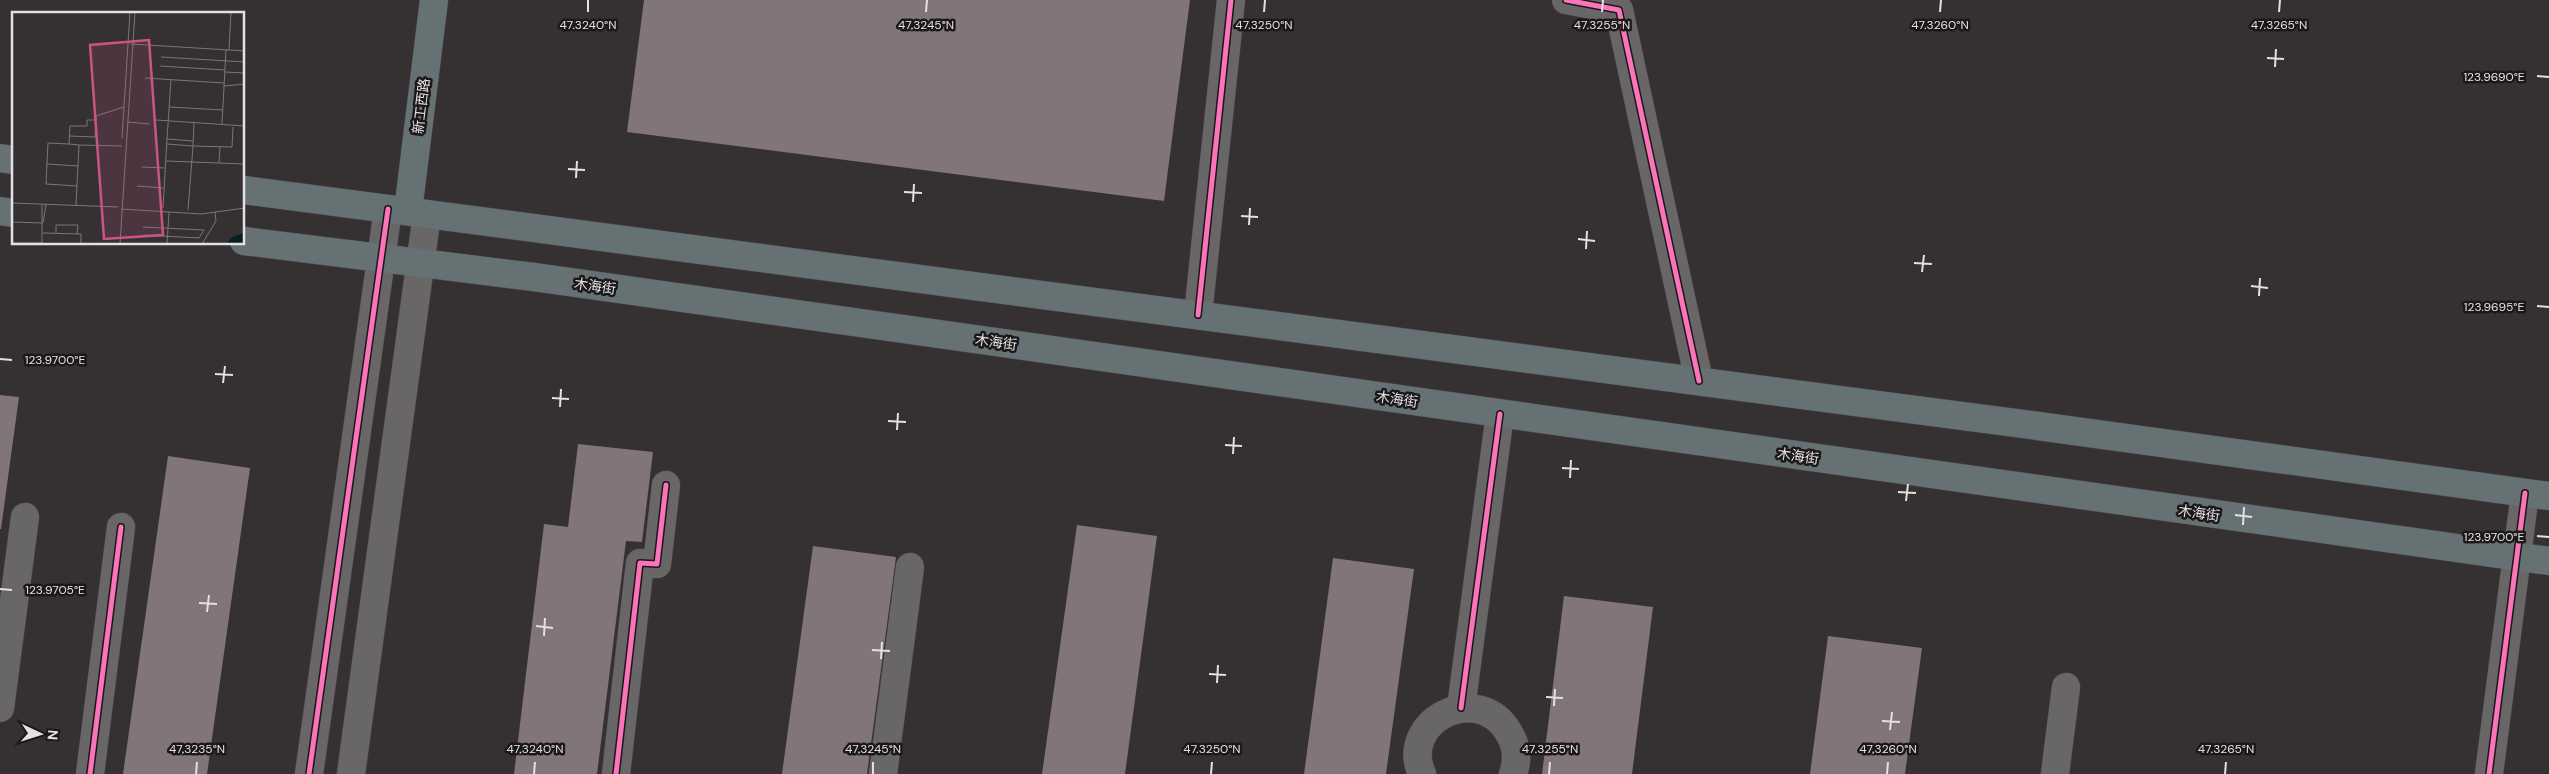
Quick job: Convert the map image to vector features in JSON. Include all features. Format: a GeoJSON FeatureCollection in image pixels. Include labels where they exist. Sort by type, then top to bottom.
{"type":"FeatureCollection","features":[{"type":"Feature","properties":{"kind":"main road","name":"新工西路"},"geometry":{"type":"LineString","coordinates":[[408,211],[434,0]]}},
{"type":"Feature","properties":{"kind":"main road"},"geometry":{"type":"LineString","coordinates":[[245,190],[1699,381],[2537,494]]}},
{"type":"Feature","properties":{"kind":"main road","name":"木海街"},"geometry":{"type":"LineString","coordinates":[[245,241],[554,280],[2549,561]]}},
{"type":"Feature","properties":{"kind":"street"},"geometry":{"type":"LineString","coordinates":[[1198,315],[1231,0]]}},
{"type":"Feature","properties":{"kind":"street"},"geometry":{"type":"LineString","coordinates":[[1562,0],[1619,10],[1699,381]]}},
{"type":"Feature","properties":{"kind":"street"},"geometry":{"type":"LineString","coordinates":[[309,774],[381,258],[408,211]]}},
{"type":"Feature","properties":{"kind":"street"},"geometry":{"type":"LineString","coordinates":[[351,774],[421,263],[408,211]]}},
{"type":"Feature","properties":{"kind":"street"},"geometry":{"type":"LineString","coordinates":[[1461,708],[1500,414]]}},
{"type":"Feature","properties":{"kind":"street"},"geometry":{"type":"LineString","coordinates":[[616,774],[640,563],[657,564],[666,485]]}},
{"type":"Feature","properties":{"kind":"street"},"geometry":{"type":"LineString","coordinates":[[2489,774],[2517,557],[2537,494]]}},
{"type":"Feature","properties":{"kind":"street"},"geometry":{"type":"LineString","coordinates":[[0,708],[25,517]]}},
{"type":"Feature","properties":{"kind":"street"},"geometry":{"type":"LineString","coordinates":[[90,774],[121,527]]}},
{"type":"Feature","properties":{"kind":"street"},"geometry":{"type":"LineString","coordinates":[[883,774],[910,567]]}},
{"type":"Feature","properties":{"kind":"street"},"geometry":{"type":"LineString","coordinates":[[2055,774],[2066,687]]}},
{"type":"Feature","properties":{"kind":"street"},"geometry":{"type":"LineString","coordinates":[[1422,774],[1418,753],[1422,737],[1432,723],[1445,713],[1461,708],[1477,708],[1493,714],[1505,726],[1514,740],[1516,757],[1513,774]]}},
{"type":"Feature","properties":{"kind":"building"},"geometry":{"type":"Polygon","coordinates":[[[644,0],[1190,0],[1164,201],[627,132],[644,0]]]}},
{"type":"Feature","properties":{"kind":"building"},"geometry":{"type":"Polygon","coordinates":[[[0,395],[19,397],[1,529],[0,529],[0,395]]]}},
{"type":"Feature","properties":{"kind":"building"},"geometry":{"type":"Polygon","coordinates":[[[578,444],[653,452],[642,542],[626,541],[597,774],[514,774],[544,524],[568,527],[578,444]]]}},
{"type":"Feature","properties":{"kind":"building"},"geometry":{"type":"Polygon","coordinates":[[[168,456],[250,468],[207,774],[123,774],[168,456]]]}},
{"type":"Feature","properties":{"kind":"building"},"geometry":{"type":"Polygon","coordinates":[[[1077,525],[1157,536],[1125,774],[1042,774],[1077,525]]]}},
{"type":"Feature","properties":{"kind":"building"},"geometry":{"type":"Polygon","coordinates":[[[813,546],[896,557],[867,774],[782,774],[813,546]]]}},
{"type":"Feature","properties":{"kind":"building"},"geometry":{"type":"Polygon","coordinates":[[[1333,558],[1414,569],[1386,774],[1304,774],[1333,558]]]}},
{"type":"Feature","properties":{"kind":"building"},"geometry":{"type":"Polygon","coordinates":[[[1564,596],[1653,607],[1632,774],[1542,774],[1564,596]]]}},
{"type":"Feature","properties":{"kind":"building"},"geometry":{"type":"Polygon","coordinates":[[[1828,636],[1922,648],[1905,774],[1810,774],[1828,636]]]}},
{"type":"Feature","properties":{"kind":"cycle path"},"geometry":{"type":"LineString","coordinates":[[1198,315],[1231,0]]}},
{"type":"Feature","properties":{"kind":"cycle path"},"geometry":{"type":"LineString","coordinates":[[1566,0],[1619,10],[1699,381]]}},
{"type":"Feature","properties":{"kind":"cycle path"},"geometry":{"type":"LineString","coordinates":[[309,774],[388,209]]}},
{"type":"Feature","properties":{"kind":"cycle path"},"geometry":{"type":"LineString","coordinates":[[1461,708],[1500,414]]}},
{"type":"Feature","properties":{"kind":"cycle path"},"geometry":{"type":"LineString","coordinates":[[616,774],[640,563],[657,564],[666,485]]}},
{"type":"Feature","properties":{"kind":"cycle path"},"geometry":{"type":"LineString","coordinates":[[2489,774],[2525,493]]}},
{"type":"Feature","properties":{"kind":"cycle path"},"geometry":{"type":"LineString","coordinates":[[90,774],[121,527]]}}]}
